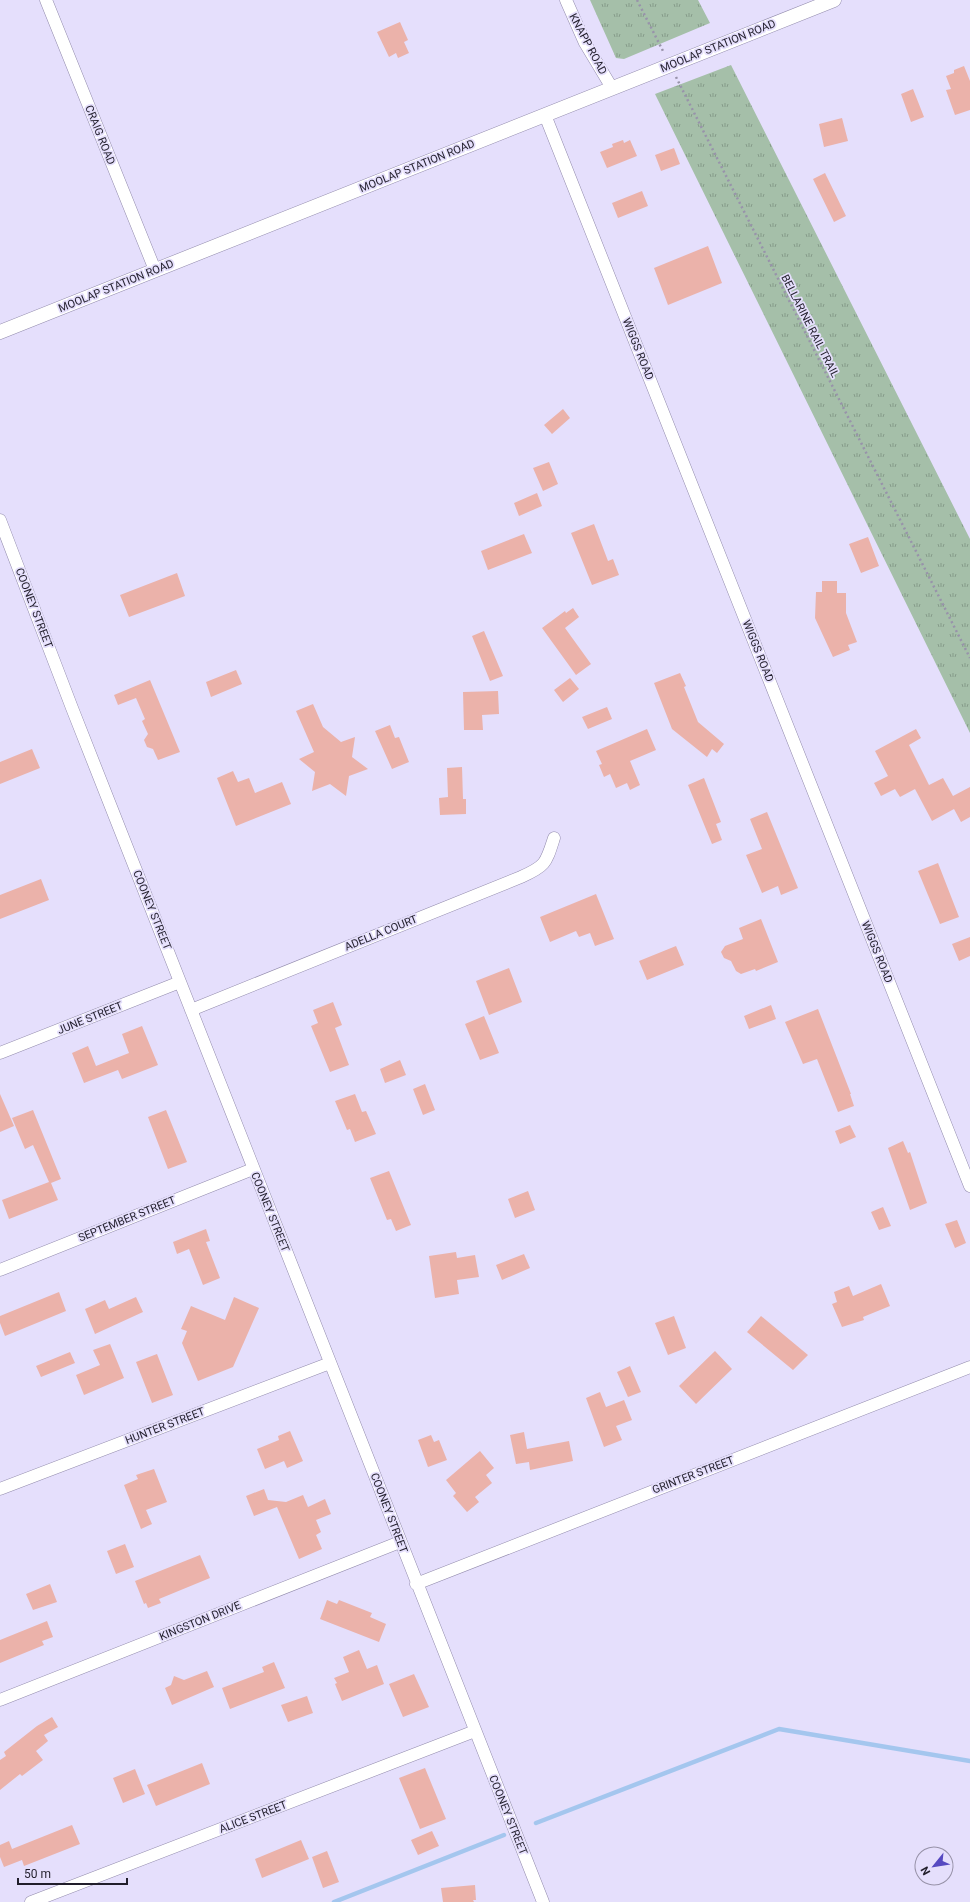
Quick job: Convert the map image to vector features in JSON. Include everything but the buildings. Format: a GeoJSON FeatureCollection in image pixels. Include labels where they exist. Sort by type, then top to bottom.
{"type":"FeatureCollection","features":[{"type":"Feature","properties":{"kind":"street","name":"CRAIG ROAD"},"geometry":{"type":"LineString","coordinates":[[46,0],[155,270]]}},
{"type":"Feature","properties":{"kind":"street","name":"KNAPP ROAD"},"geometry":{"type":"LineString","coordinates":[[566,0],[585,43],[612,88]]}},
{"type":"Feature","properties":{"kind":"street","name":"MOOLAP STATION ROAD"},"geometry":{"type":"LineString","coordinates":[[0,332],[834,0]]}},
{"type":"Feature","properties":{"kind":"street","name":"WIGGS ROAD"},"geometry":{"type":"LineString","coordinates":[[545,115],[970,1186]]}},
{"type":"Feature","properties":{"kind":"street","name":"COONEY STREET"},"geometry":{"type":"LineString","coordinates":[[0,520],[416,1584],[543,1902]]}},
{"type":"Feature","properties":{"kind":"street","name":"ADELLA COURT"},"geometry":{"type":"LineString","coordinates":[[191,1010],[521,878],[539,869],[548,857],[554,838]]}},
{"type":"Feature","properties":{"kind":"street","name":"JUNE STREET"},"geometry":{"type":"LineString","coordinates":[[0,1053],[180,982]]}},
{"type":"Feature","properties":{"kind":"street","name":"SEPTEMBER STREET"},"geometry":{"type":"LineString","coordinates":[[0,1270],[253,1169]]}},
{"type":"Feature","properties":{"kind":"street","name":"HUNTER STREET"},"geometry":{"type":"LineString","coordinates":[[0,1489],[330,1363]]}},
{"type":"Feature","properties":{"kind":"street","name":"GRINTER STREET"},"geometry":{"type":"LineString","coordinates":[[416,1584],[970,1367]]}},
{"type":"Feature","properties":{"kind":"street","name":"KINGSTON DRIVE"},"geometry":{"type":"LineString","coordinates":[[0,1700],[400,1542]]}},
{"type":"Feature","properties":{"kind":"street","name":"ALICE STREET"},"geometry":{"type":"LineString","coordinates":[[31,1902],[474,1731]]}},
{"type":"Feature","properties":{"kind":"path","name":"BELLARINE RAIL TRAIL"},"geometry":{"type":"LineString","coordinates":[[638,0],[970,658]]}},
{"type":"Feature","properties":{"kind":"green space"},"geometry":{"type":"Polygon","coordinates":[[[590,0],[698,0],[710,23],[624,59],[616,58],[590,0]]]}},
{"type":"Feature","properties":{"kind":"green space"},"geometry":{"type":"Polygon","coordinates":[[[731,65],[970,539],[970,733],[655,94],[731,65]]]}},
{"type":"Feature","properties":{"kind":"waterway"},"geometry":{"type":"LineString","coordinates":[[536,1823],[779,1729],[970,1761]]}},
{"type":"Feature","properties":{"kind":"waterway"},"geometry":{"type":"LineString","coordinates":[[334,1902],[504,1835]]}}]}
